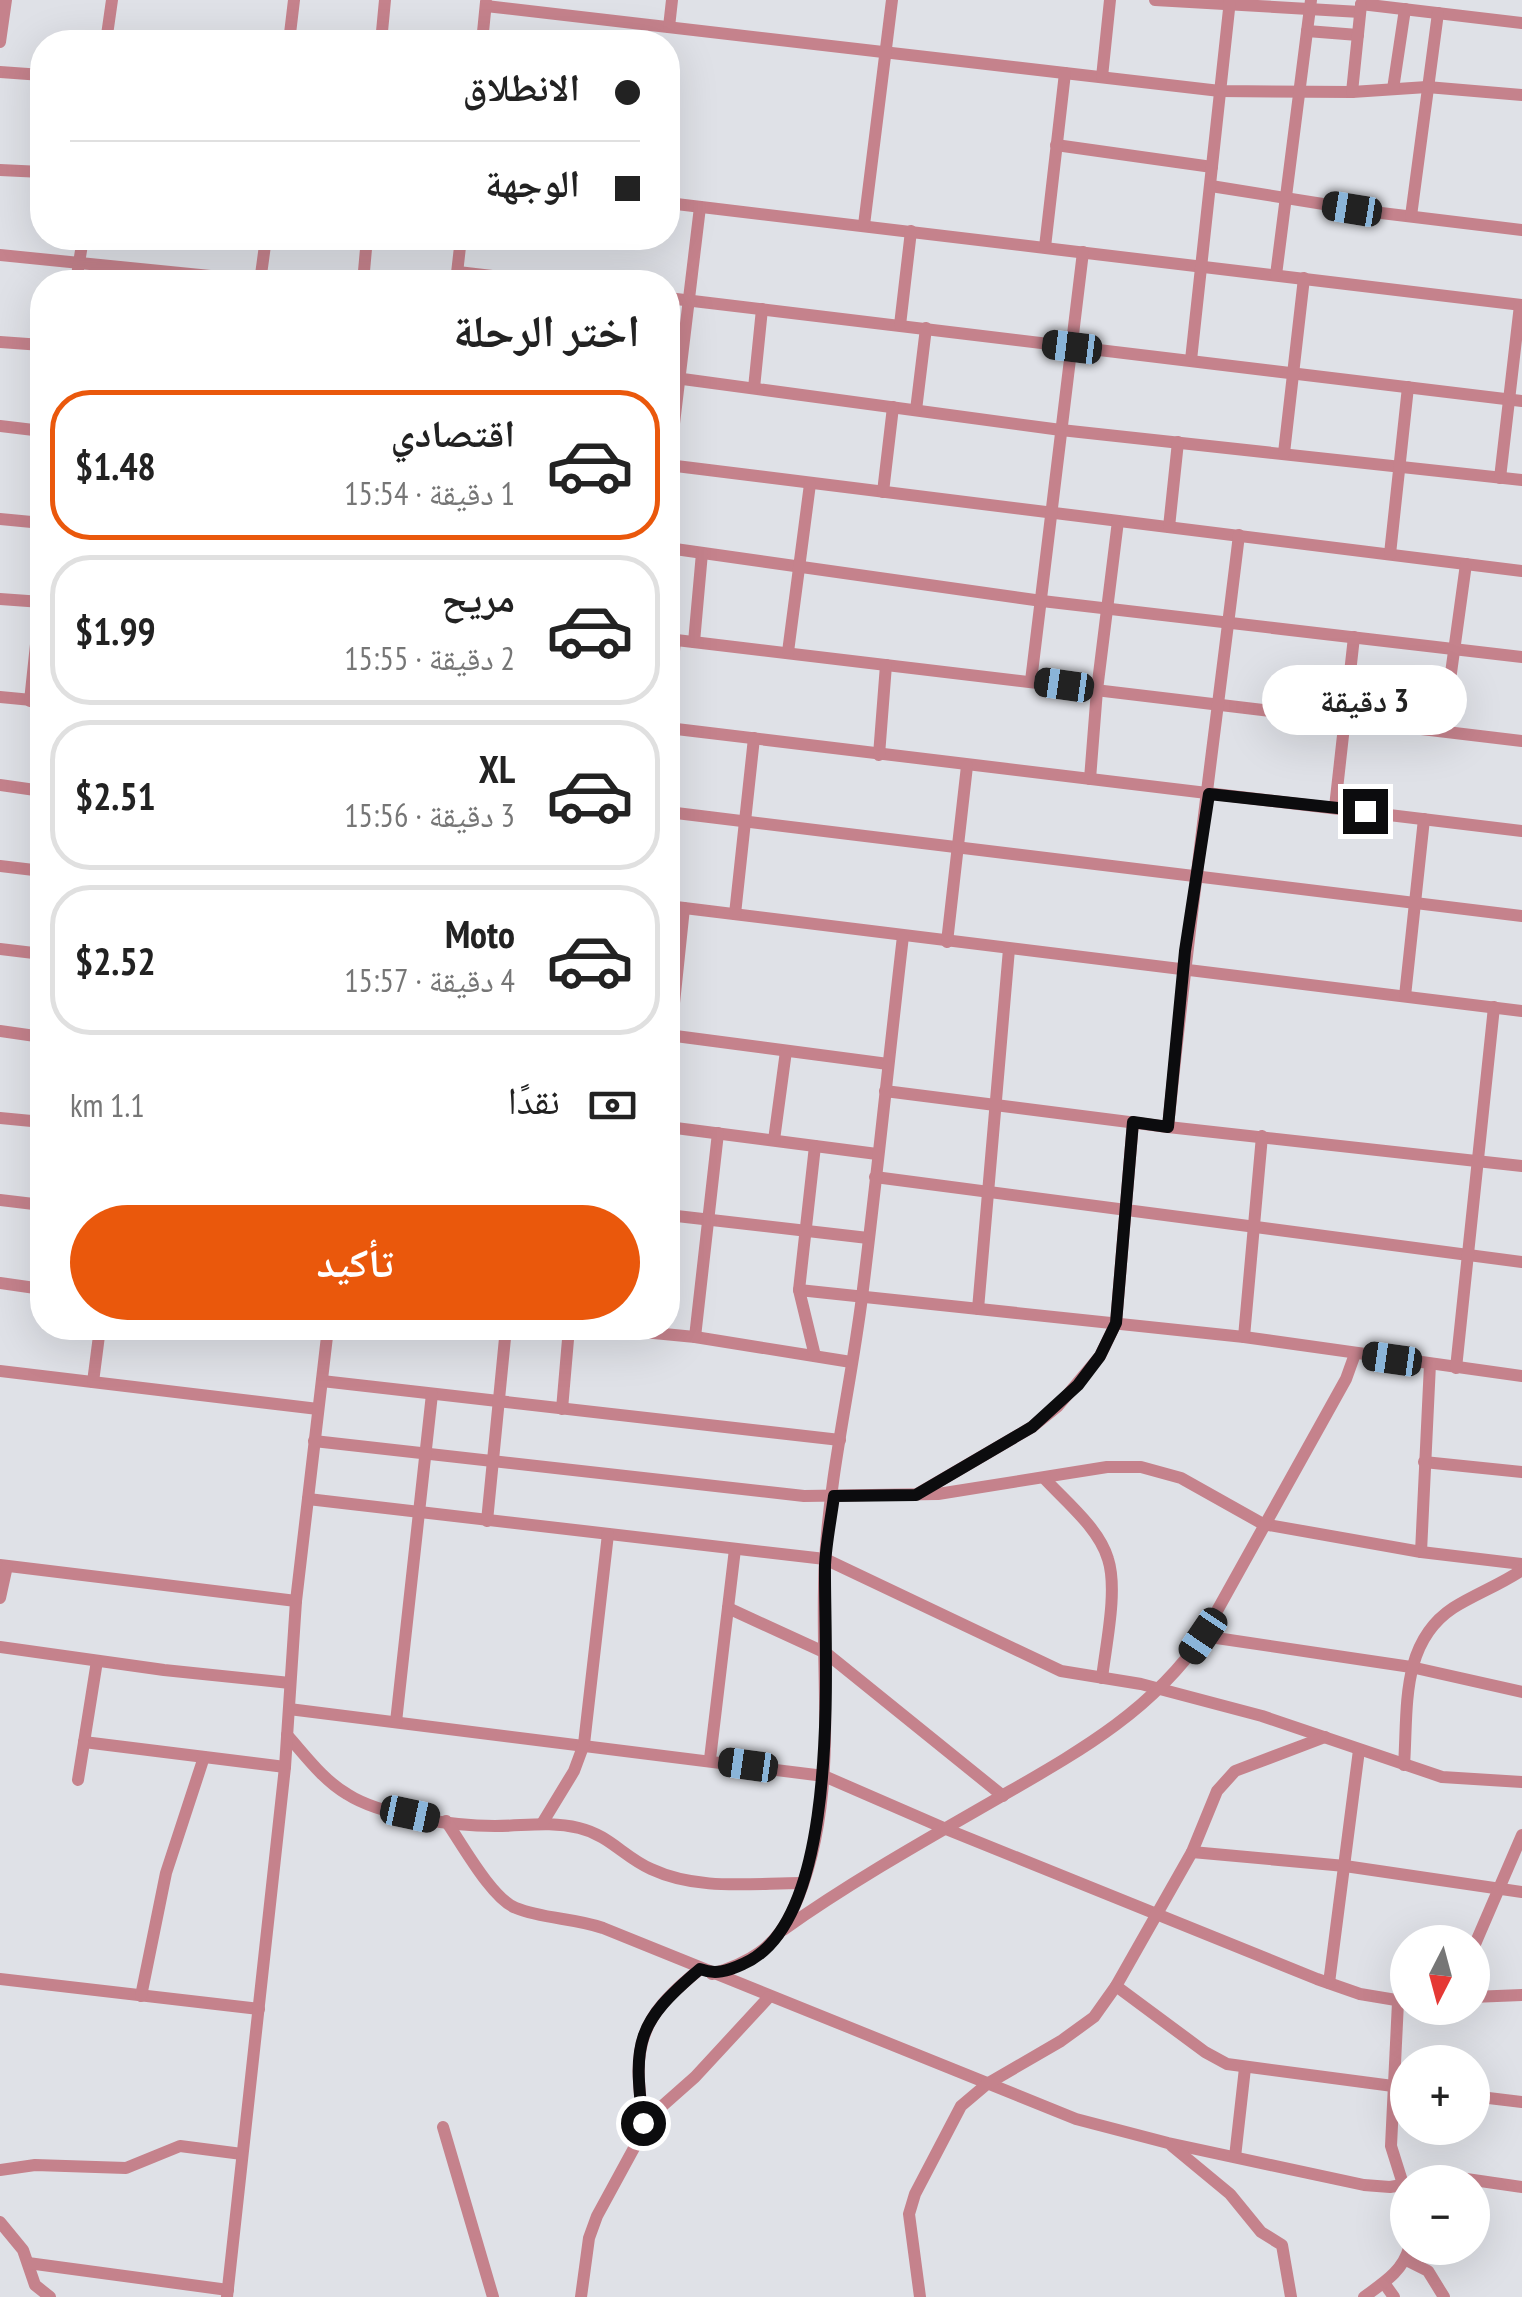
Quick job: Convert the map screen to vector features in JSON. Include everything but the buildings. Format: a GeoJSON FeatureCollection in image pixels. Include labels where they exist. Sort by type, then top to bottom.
{"type":"FeatureCollection","features":[{"type":"Feature","properties":{"kind":"street"},"geometry":{"type":"LineString","coordinates":[[0,42],[6,0]]}},
{"type":"Feature","properties":{"kind":"street"},"geometry":{"type":"LineString","coordinates":[[108,30],[112,0]]}},
{"type":"Feature","properties":{"kind":"street"},"geometry":{"type":"LineString","coordinates":[[290,30],[294,0]]}},
{"type":"Feature","properties":{"kind":"street"},"geometry":{"type":"LineString","coordinates":[[382,30],[385,0]]}},
{"type":"Feature","properties":{"kind":"street"},"geometry":{"type":"LineString","coordinates":[[670,28],[672,0]]}},
{"type":"Feature","properties":{"kind":"street"},"geometry":{"type":"LineString","coordinates":[[864,225],[892,0]]}},
{"type":"Feature","properties":{"kind":"street"},"geometry":{"type":"LineString","coordinates":[[1102,77],[1110,0]]}},
{"type":"Feature","properties":{"kind":"street"},"geometry":{"type":"LineString","coordinates":[[1155,0],[1361,5],[1522,23]]}},
{"type":"Feature","properties":{"kind":"street"},"geometry":{"type":"LineString","coordinates":[[1191,360],[1230,1]]}},
{"type":"Feature","properties":{"kind":"street"},"geometry":{"type":"LineString","coordinates":[[483,30],[486,3],[885,54],[1220,90],[1352,92],[1427,87],[1522,95]]}},
{"type":"Feature","properties":{"kind":"street"},"geometry":{"type":"LineString","coordinates":[[1276,275],[1310,4]]}},
{"type":"Feature","properties":{"kind":"street"},"geometry":{"type":"LineString","coordinates":[[1352,92],[1361,5]]}},
{"type":"Feature","properties":{"kind":"street"},"geometry":{"type":"LineString","coordinates":[[1394,89],[1405,9]]}},
{"type":"Feature","properties":{"kind":"street"},"geometry":{"type":"LineString","coordinates":[[1411,216],[1438,13]]}},
{"type":"Feature","properties":{"kind":"street"},"geometry":{"type":"LineString","coordinates":[[1307,31],[1358,35]]}},
{"type":"Feature","properties":{"kind":"street"},"geometry":{"type":"LineString","coordinates":[[0,72],[30,74]]}},
{"type":"Feature","properties":{"kind":"street"},"geometry":{"type":"LineString","coordinates":[[1045,247],[1065,73]]}},
{"type":"Feature","properties":{"kind":"street"},"geometry":{"type":"LineString","coordinates":[[1056,145],[1212,167]]}},
{"type":"Feature","properties":{"kind":"street"},"geometry":{"type":"LineString","coordinates":[[0,170],[30,171]]}},
{"type":"Feature","properties":{"kind":"street"},"geometry":{"type":"LineString","coordinates":[[1210,186],[1522,230]]}},
{"type":"Feature","properties":{"kind":"street"},"geometry":{"type":"LineString","coordinates":[[680,204],[1521,305],[1515,400],[1500,478]]}},
{"type":"Feature","properties":{"kind":"street"},"geometry":{"type":"LineString","coordinates":[[680,342],[700,207]]}},
{"type":"Feature","properties":{"kind":"street"},"geometry":{"type":"LineString","coordinates":[[900,325],[911,231]]}},
{"type":"Feature","properties":{"kind":"street"},"geometry":{"type":"LineString","coordinates":[[78,270],[81,250]]}},
{"type":"Feature","properties":{"kind":"street"},"geometry":{"type":"LineString","coordinates":[[1031,680],[1084,252]]}},
{"type":"Feature","properties":{"kind":"street"},"geometry":{"type":"LineString","coordinates":[[0,255],[151,270]]}},
{"type":"Feature","properties":{"kind":"street"},"geometry":{"type":"LineString","coordinates":[[1284,453],[1304,278]]}},
{"type":"Feature","properties":{"kind":"street"},"geometry":{"type":"LineString","coordinates":[[680,299],[1515,400]]}},
{"type":"Feature","properties":{"kind":"street"},"geometry":{"type":"LineString","coordinates":[[754,388],[762,308]]}},
{"type":"Feature","properties":{"kind":"street"},"geometry":{"type":"LineString","coordinates":[[916,410],[926,328]]}},
{"type":"Feature","properties":{"kind":"street"},"geometry":{"type":"LineString","coordinates":[[0,342],[30,344]]}},
{"type":"Feature","properties":{"kind":"street"},"geometry":{"type":"LineString","coordinates":[[680,379],[1061,430],[1522,480]]}},
{"type":"Feature","properties":{"kind":"street"},"geometry":{"type":"LineString","coordinates":[[1390,554],[1408,387]]}},
{"type":"Feature","properties":{"kind":"street"},"geometry":{"type":"LineString","coordinates":[[883,492],[893,408]]}},
{"type":"Feature","properties":{"kind":"street"},"geometry":{"type":"LineString","coordinates":[[0,426],[30,429]]}},
{"type":"Feature","properties":{"kind":"street"},"geometry":{"type":"LineString","coordinates":[[1169,527],[1178,442]]}},
{"type":"Feature","properties":{"kind":"street"},"geometry":{"type":"LineString","coordinates":[[680,467],[1522,571]]}},
{"type":"Feature","properties":{"kind":"street"},"geometry":{"type":"LineString","coordinates":[[788,652],[810,484]]}},
{"type":"Feature","properties":{"kind":"street"},"geometry":{"type":"LineString","coordinates":[[0,519],[30,522]]}},
{"type":"Feature","properties":{"kind":"street"},"geometry":{"type":"LineString","coordinates":[[1090,778],[1118,521]]}},
{"type":"Feature","properties":{"kind":"street"},"geometry":{"type":"LineString","coordinates":[[1168,1127],[1239,535]]}},
{"type":"Feature","properties":{"kind":"street"},"geometry":{"type":"LineString","coordinates":[[680,550],[1042,600],[1522,658]]}},
{"type":"Feature","properties":{"kind":"street"},"geometry":{"type":"LineString","coordinates":[[694,642],[702,553]]}},
{"type":"Feature","properties":{"kind":"street"},"geometry":{"type":"LineString","coordinates":[[1444,731],[1466,564]]}},
{"type":"Feature","properties":{"kind":"street"},"geometry":{"type":"LineString","coordinates":[[0,599],[30,601]]}},
{"type":"Feature","properties":{"kind":"street"},"geometry":{"type":"LineString","coordinates":[[1335,807],[1354,636]]}},
{"type":"Feature","properties":{"kind":"street"},"geometry":{"type":"LineString","coordinates":[[680,641],[1522,741]]}},
{"type":"Feature","properties":{"kind":"street"},"geometry":{"type":"LineString","coordinates":[[878,755],[886,665]]}},
{"type":"Feature","properties":{"kind":"street"},"geometry":{"type":"LineString","coordinates":[[0,697],[30,700]]}},
{"type":"Feature","properties":{"kind":"street"},"geometry":{"type":"LineString","coordinates":[[680,729],[1522,831]]}},
{"type":"Feature","properties":{"kind":"street"},"geometry":{"type":"LineString","coordinates":[[735,914],[754,738]]}},
{"type":"Feature","properties":{"kind":"street"},"geometry":{"type":"LineString","coordinates":[[947,942],[966,766]]}},
{"type":"Feature","properties":{"kind":"street"},"geometry":{"type":"LineString","coordinates":[[0,786],[30,790]]}},
{"type":"Feature","properties":{"kind":"street"},"geometry":{"type":"LineString","coordinates":[[680,813],[1522,916]]}},
{"type":"Feature","properties":{"kind":"street"},"geometry":{"type":"LineString","coordinates":[[1405,996],[1424,819]]}},
{"type":"Feature","properties":{"kind":"street"},"geometry":{"type":"LineString","coordinates":[[0,866],[30,870]]}},
{"type":"Feature","properties":{"kind":"street"},"geometry":{"type":"LineString","coordinates":[[680,908],[1522,1011]]}},
{"type":"Feature","properties":{"kind":"street"},"geometry":{"type":"LineString","coordinates":[[680,942],[684,908]]}},
{"type":"Feature","properties":{"kind":"street"},"geometry":{"type":"LineString","coordinates":[[782,1931],[802,1883],[824,1776],[825,1560],[862,1298],[903,936]]}},
{"type":"Feature","properties":{"kind":"street"},"geometry":{"type":"LineString","coordinates":[[0,949],[30,953]]}},
{"type":"Feature","properties":{"kind":"street"},"geometry":{"type":"LineString","coordinates":[[978,1309],[1009,949]]}},
{"type":"Feature","properties":{"kind":"street"},"geometry":{"type":"LineString","coordinates":[[1456,1368],[1494,1007]]}},
{"type":"Feature","properties":{"kind":"street"},"geometry":{"type":"LineString","coordinates":[[0,1032],[30,1036]]}},
{"type":"Feature","properties":{"kind":"street"},"geometry":{"type":"LineString","coordinates":[[680,1037],[888,1064]]}},
{"type":"Feature","properties":{"kind":"street"},"geometry":{"type":"LineString","coordinates":[[774,1140],[786,1051]]}},
{"type":"Feature","properties":{"kind":"street"},"geometry":{"type":"LineString","coordinates":[[885,1091],[1522,1166]]}},
{"type":"Feature","properties":{"kind":"street"},"geometry":{"type":"LineString","coordinates":[[0,1118],[30,1121]]}},
{"type":"Feature","properties":{"kind":"street"},"geometry":{"type":"LineString","coordinates":[[916,1495],[1032,1427],[1058,1406],[1100,1356],[1116,1323],[1133,1122]]}},
{"type":"Feature","properties":{"kind":"street"},"geometry":{"type":"LineString","coordinates":[[680,1129],[877,1154]]}},
{"type":"Feature","properties":{"kind":"street"},"geometry":{"type":"LineString","coordinates":[[695,1337],[718,1134]]}},
{"type":"Feature","properties":{"kind":"street"},"geometry":{"type":"LineString","coordinates":[[1244,1337],[1262,1136]]}},
{"type":"Feature","properties":{"kind":"street"},"geometry":{"type":"LineString","coordinates":[[815,1356],[799,1290],[816,1146]]}},
{"type":"Feature","properties":{"kind":"street"},"geometry":{"type":"LineString","coordinates":[[875,1177],[1522,1262]]}},
{"type":"Feature","properties":{"kind":"street"},"geometry":{"type":"LineString","coordinates":[[0,1200],[30,1204]]}},
{"type":"Feature","properties":{"kind":"street"},"geometry":{"type":"LineString","coordinates":[[680,1216],[868,1238]]}},
{"type":"Feature","properties":{"kind":"street"},"geometry":{"type":"LineString","coordinates":[[0,1283],[30,1287]]}},
{"type":"Feature","properties":{"kind":"street"},"geometry":{"type":"LineString","coordinates":[[799,1290],[1244,1337],[1522,1376]]}},
{"type":"Feature","properties":{"kind":"street"},"geometry":{"type":"LineString","coordinates":[[680,1335],[851,1362]]}},
{"type":"Feature","properties":{"kind":"street"},"geometry":{"type":"LineString","coordinates":[[94,1382],[99,1340]]}},
{"type":"Feature","properties":{"kind":"street"},"geometry":{"type":"LineString","coordinates":[[28,2263],[227,2293],[285,1768],[296,1602],[327,1340]]}},
{"type":"Feature","properties":{"kind":"street"},"geometry":{"type":"LineString","coordinates":[[487,1521],[505,1340]]}},
{"type":"Feature","properties":{"kind":"street"},"geometry":{"type":"LineString","coordinates":[[562,1409],[567,1340]]}},
{"type":"Feature","properties":{"kind":"street"},"geometry":{"type":"LineString","coordinates":[[579,2295],[597,2216],[635,2149],[643,2123],[638,2074],[643,2030],[674,1992],[706,1971],[752,1960],[782,1931],[836,1893],[1088,1747],[1161,1689],[1203,1636],[1346,1379],[1354,1354]]}},
{"type":"Feature","properties":{"kind":"street"},"geometry":{"type":"LineString","coordinates":[[1421,1552],[1430,1364]]}},
{"type":"Feature","properties":{"kind":"street"},"geometry":{"type":"LineString","coordinates":[[0,1371],[318,1409]]}},
{"type":"Feature","properties":{"kind":"street"},"geometry":{"type":"LineString","coordinates":[[322,1381],[840,1440]]}},
{"type":"Feature","properties":{"kind":"street"},"geometry":{"type":"LineString","coordinates":[[396,1722],[432,1394]]}},
{"type":"Feature","properties":{"kind":"street"},"geometry":{"type":"LineString","coordinates":[[314,1441],[804,1496],[947,1493],[1126,1466],[1181,1478],[1263,1524],[1522,1567]]}},
{"type":"Feature","properties":{"kind":"street"},"geometry":{"type":"LineString","coordinates":[[1424,1462],[1522,1472]]}},
{"type":"Feature","properties":{"kind":"street"},"geometry":{"type":"LineString","coordinates":[[1044,1478],[1097,1538],[1108,1558],[1110,1591],[1102,1678]]}},
{"type":"Feature","properties":{"kind":"street"},"geometry":{"type":"LineString","coordinates":[[308,1500],[825,1560],[1061,1671],[1161,1689],[1277,1720],[1404,1765],[1465,1780],[1522,1782]]}},
{"type":"Feature","properties":{"kind":"street"},"geometry":{"type":"LineString","coordinates":[[544,1822],[574,1771],[584,1744],[608,1534]]}},
{"type":"Feature","properties":{"kind":"street"},"geometry":{"type":"LineString","coordinates":[[710,1759],[736,1549]]}},
{"type":"Feature","properties":{"kind":"street"},"geometry":{"type":"LineString","coordinates":[[0,1598],[4,1566],[296,1602]]}},
{"type":"Feature","properties":{"kind":"street"},"geometry":{"type":"LineString","coordinates":[[1404,1765],[1411,1668],[1418,1646],[1436,1622],[1522,1567]]}},
{"type":"Feature","properties":{"kind":"street"},"geometry":{"type":"LineString","coordinates":[[728,1608],[826,1653],[1002,1796]]}},
{"type":"Feature","properties":{"kind":"street"},"geometry":{"type":"LineString","coordinates":[[1203,1636],[1411,1668],[1522,1692]]}},
{"type":"Feature","properties":{"kind":"street"},"geometry":{"type":"LineString","coordinates":[[0,1647],[290,1683]]}},
{"type":"Feature","properties":{"kind":"street"},"geometry":{"type":"LineString","coordinates":[[78,1780],[97,1661]]}},
{"type":"Feature","properties":{"kind":"street"},"geometry":{"type":"LineString","coordinates":[[289,1708],[824,1776],[1330,1983],[1390,2000]]}},
{"type":"Feature","properties":{"kind":"street"},"geometry":{"type":"LineString","coordinates":[[287,1735],[332,1783],[358,1801],[446,1822],[496,1826],[544,1822],[596,1832],[639,1864],[679,1880],[718,1884],[802,1883]]}},
{"type":"Feature","properties":{"kind":"street"},"geometry":{"type":"LineString","coordinates":[[920,2297],[907,2223],[911,2206],[962,2106],[987,2084],[1094,2017],[1116,1986],[1192,1852],[1216,1790],[1226,1779],[1235,1771],[1325,1737]]}},
{"type":"Feature","properties":{"kind":"street"},"geometry":{"type":"LineString","coordinates":[[84,1742],[285,1768]]}},
{"type":"Feature","properties":{"kind":"street"},"geometry":{"type":"LineString","coordinates":[[1330,1983],[1359,1750]]}},
{"type":"Feature","properties":{"kind":"street"},"geometry":{"type":"LineString","coordinates":[[141,1996],[166,1874],[204,1757]]}},
{"type":"Feature","properties":{"kind":"street"},"geometry":{"type":"LineString","coordinates":[[446,1822],[508,1904],[529,1912],[586,1922],[1076,2119],[1364,2185],[1390,2184]]}},
{"type":"Feature","properties":{"kind":"street"},"geometry":{"type":"LineString","coordinates":[[1482,1925],[1522,1835]]}},
{"type":"Feature","properties":{"kind":"street"},"geometry":{"type":"LineString","coordinates":[[1192,1852],[1346,1866],[1522,1892]]}},
{"type":"Feature","properties":{"kind":"street"},"geometry":{"type":"LineString","coordinates":[[0,1979],[259,2008]]}},
{"type":"Feature","properties":{"kind":"street"},"geometry":{"type":"LineString","coordinates":[[1116,1986],[1218,2060],[1245,2068],[1390,2086]]}},
{"type":"Feature","properties":{"kind":"street"},"geometry":{"type":"LineString","coordinates":[[1490,1997],[1522,1996]]}},
{"type":"Feature","properties":{"kind":"street"},"geometry":{"type":"LineString","coordinates":[[643,2123],[695,2077],[770,1997]]}},
{"type":"Feature","properties":{"kind":"street"},"geometry":{"type":"LineString","coordinates":[[1236,2158],[1245,2068]]}},
{"type":"Feature","properties":{"kind":"street"},"geometry":{"type":"LineString","coordinates":[[1490,2098],[1522,2102]]}},
{"type":"Feature","properties":{"kind":"street"},"geometry":{"type":"LineString","coordinates":[[443,2127],[493,2297]]}},
{"type":"Feature","properties":{"kind":"street"},"geometry":{"type":"LineString","coordinates":[[1168,2143],[1230,2194],[1261,2232],[1282,2245],[1291,2297]]}},
{"type":"Feature","properties":{"kind":"street"},"geometry":{"type":"LineString","coordinates":[[0,2170],[35,2165],[126,2168],[180,2146],[242,2154]]}},
{"type":"Feature","properties":{"kind":"street"},"geometry":{"type":"LineString","coordinates":[[1490,2182],[1522,2187]]}},
{"type":"Feature","properties":{"kind":"street"},"geometry":{"type":"LineString","coordinates":[[0,2222],[17,2241],[35,2285],[50,2297]]}},
{"type":"Feature","properties":{"kind":"street"},"geometry":{"type":"LineString","coordinates":[[1364,2297],[1384,2283],[1398,2265]]}},
{"type":"Feature","properties":{"kind":"street"},"geometry":{"type":"LineString","coordinates":[[1421,2265],[1444,2297]]}},
{"type":"Feature","properties":{"kind":"street"},"geometry":{"type":"LineString","coordinates":[[1384,2283],[1394,2297]]}},
{"type":"Feature","properties":{"kind":"route"},"geometry":{"type":"LineString","coordinates":[[643,2123],[638,2074],[643,2030],[674,1992],[700,1969],[712,1974],[744,1964],[760,1954],[782,1931],[802,1883],[824,1776],[825,1560],[834,1496],[916,1495],[1032,1427],[1078,1385],[1100,1356],[1116,1323],[1133,1122],[1168,1127],[1185,951],[1209,794],[1365,811]]}}]}
